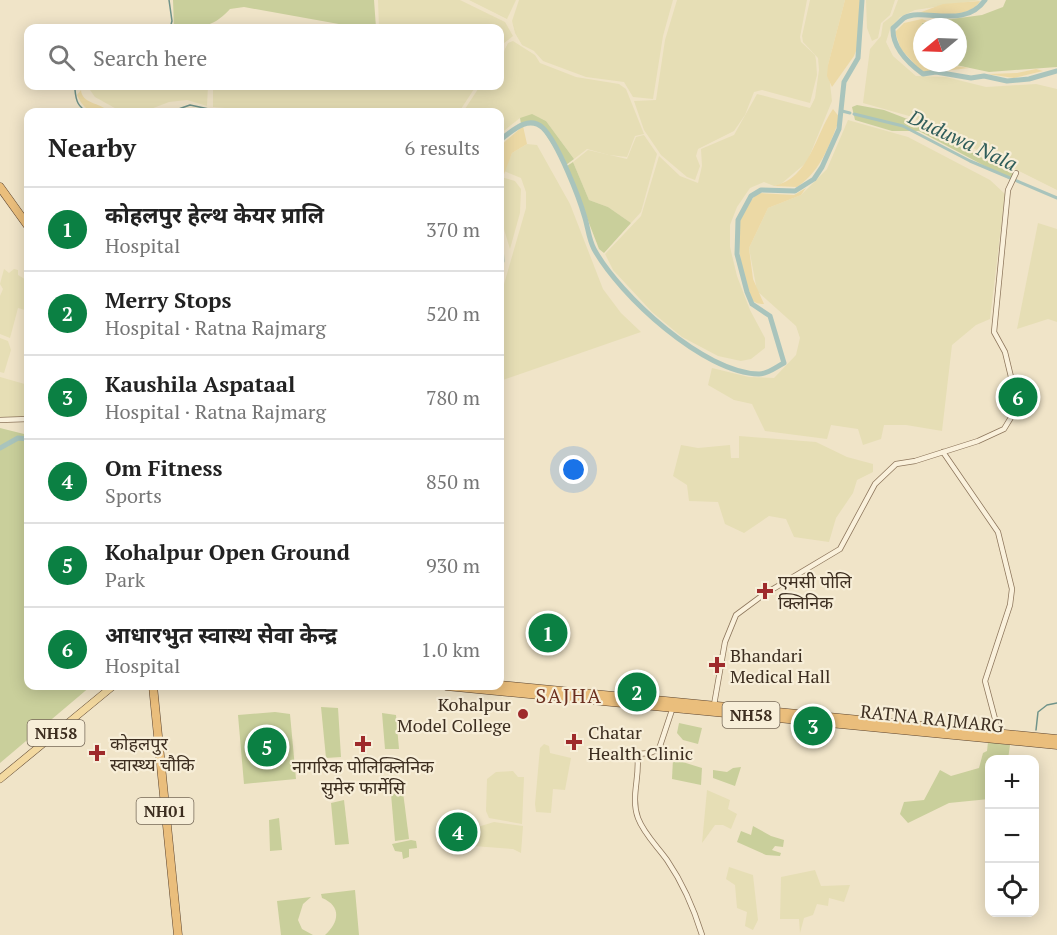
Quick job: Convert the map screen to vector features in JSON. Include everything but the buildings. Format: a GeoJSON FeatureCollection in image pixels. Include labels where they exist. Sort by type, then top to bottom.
{"type":"FeatureCollection","features":[{"type":"Feature","properties":{"kind":"highway"},"geometry":{"type":"LineString","coordinates":[[0,187],[24,220]]}},
{"type":"Feature","properties":{"kind":"highway","name":"RATNA RAJMARG"},"geometry":{"type":"LineString","coordinates":[[504,685],[1057,739]]}},
{"type":"Feature","properties":{"kind":"highway","name":"NH01"},"geometry":{"type":"LineString","coordinates":[[152,690],[178,935]]}},
{"type":"Feature","properties":{"kind":"highway","name":"RATNA RAJMARG"},"geometry":{"type":"LineString","coordinates":[[489,690],[1057,745]]}},
{"type":"Feature","properties":{"kind":"main road","name":"NH58"},"geometry":{"type":"LineString","coordinates":[[0,779],[108,690]]}},
{"type":"Feature","properties":{"kind":"street"},"geometry":{"type":"LineString","coordinates":[[714,705],[725,642],[736,615],[763,594],[840,549],[875,484],[896,464],[978,441],[1004,429],[1018,405],[1005,352],[994,332],[1008,190],[1016,173]]}},
{"type":"Feature","properties":{"kind":"street"},"geometry":{"type":"LineString","coordinates":[[0,420],[24,419]]}},
{"type":"Feature","properties":{"kind":"street"},"geometry":{"type":"LineString","coordinates":[[944,452],[998,532],[1012,589],[1008,613],[985,681],[999,734]]}},
{"type":"Feature","properties":{"kind":"street"},"geometry":{"type":"LineString","coordinates":[[673,707],[659,749],[650,753],[637,754],[639,771],[635,804],[643,827],[676,874],[702,935]]}},
{"type":"Feature","properties":{"kind":"shaded area"},"geometry":{"type":"Polygon","coordinates":[[[378,0],[460,0],[505,22],[513,36],[504,43],[504,24],[379,24],[378,0]]]}},
{"type":"Feature","properties":{"kind":"shaded area"},"geometry":{"type":"Polygon","coordinates":[[[469,0],[516,0],[507,19],[469,0]]]}},
{"type":"Feature","properties":{"kind":"shaded area"},"geometry":{"type":"Polygon","coordinates":[[[519,0],[673,0],[663,36],[653,99],[633,97],[624,82],[586,77],[543,61],[534,51],[522,45],[515,33],[512,21],[519,0]]]}},
{"type":"Feature","properties":{"kind":"shaded area"},"geometry":{"type":"Polygon","coordinates":[[[677,0],[807,0],[800,37],[801,42],[815,55],[816,60],[817,75],[810,103],[762,90],[754,92],[745,115],[734,131],[698,149],[696,156],[700,166],[695,180],[687,177],[661,155],[644,130],[634,101],[656,100],[665,40],[677,0]]]}},
{"type":"Feature","properties":{"kind":"shaded area"},"geometry":{"type":"Polygon","coordinates":[[[810,0],[845,0],[828,65],[832,101],[807,162],[781,184],[774,186],[764,182],[750,188],[737,207],[730,225],[730,247],[737,276],[750,310],[765,338],[765,348],[751,359],[741,361],[718,356],[682,337],[652,312],[613,270],[605,254],[641,216],[659,156],[680,176],[698,183],[702,166],[701,149],[734,135],[757,94],[810,108],[815,98],[819,70],[818,58],[803,42],[802,36],[810,0]]]}},
{"type":"Feature","properties":{"kind":"shaded area"},"geometry":{"type":"Polygon","coordinates":[[[866,0],[895,0],[890,15],[881,23],[878,38],[872,41],[867,28],[866,0]]]}},
{"type":"Feature","properties":{"kind":"shaded area"},"geometry":{"type":"Polygon","coordinates":[[[898,0],[981,0],[915,10],[900,17],[890,29],[886,42],[893,56],[916,76],[946,77],[986,87],[1036,84],[1057,89],[1057,190],[909,116],[863,103],[870,49],[881,36],[883,23],[892,16],[898,0]]]}},
{"type":"Feature","properties":{"kind":"shaded area"},"geometry":{"type":"Polygon","coordinates":[[[513,41],[535,55],[540,63],[576,77],[619,84],[626,89],[644,134],[635,136],[627,157],[587,149],[574,159],[546,121],[540,118],[520,118],[504,131],[504,108],[466,108],[477,90],[504,90],[504,52],[508,43],[513,41]]]}},
{"type":"Feature","properties":{"kind":"shaded area"},"geometry":{"type":"Polygon","coordinates":[[[90,90],[208,90],[207,106],[187,100],[169,102],[153,108],[115,108],[95,97],[90,90]]]}},
{"type":"Feature","properties":{"kind":"shaded area"},"geometry":{"type":"Polygon","coordinates":[[[213,90],[473,90],[462,108],[213,107],[213,90]]]}},
{"type":"Feature","properties":{"kind":"shaded area"},"geometry":{"type":"Polygon","coordinates":[[[848,120],[908,137],[990,180],[1005,194],[990,319],[976,325],[952,345],[942,431],[906,425],[884,425],[881,439],[863,445],[858,429],[831,425],[827,439],[765,431],[752,404],[734,400],[708,385],[712,368],[749,377],[774,378],[796,355],[800,338],[796,326],[757,291],[749,248],[768,208],[801,195],[827,169],[848,120]]]}},
{"type":"Feature","properties":{"kind":"shaded area"},"geometry":{"type":"Polygon","coordinates":[[[644,135],[657,154],[641,212],[631,223],[608,207],[589,200],[573,162],[588,150],[627,159],[636,137],[644,135]]]}},
{"type":"Feature","properties":{"kind":"shaded area"},"geometry":{"type":"Polygon","coordinates":[[[527,144],[537,145],[570,204],[603,289],[621,313],[641,332],[504,380],[504,284],[526,208],[526,192],[521,178],[504,171],[512,153],[527,144]]]}},
{"type":"Feature","properties":{"kind":"shaded area"},"geometry":{"type":"Polygon","coordinates":[[[504,178],[515,181],[521,189],[520,213],[510,249],[504,229],[504,178]]]}},
{"type":"Feature","properties":{"kind":"shaded area"},"geometry":{"type":"Polygon","coordinates":[[[1038,223],[1057,229],[1057,322],[1048,319],[1017,329],[1038,223]]]}},
{"type":"Feature","properties":{"kind":"shaded area"},"geometry":{"type":"Polygon","coordinates":[[[4,269],[9,273],[14,269],[18,270],[18,275],[24,279],[24,310],[18,308],[10,338],[0,334],[0,296],[3,289],[0,284],[4,269]]]}},
{"type":"Feature","properties":{"kind":"shaded area"},"geometry":{"type":"Polygon","coordinates":[[[0,338],[8,341],[11,350],[4,373],[0,372],[0,338]]]}},
{"type":"Feature","properties":{"kind":"shaded area"},"geometry":{"type":"Polygon","coordinates":[[[0,377],[24,384],[24,417],[0,418],[0,377]]]}},
{"type":"Feature","properties":{"kind":"shaded area"},"geometry":{"type":"Polygon","coordinates":[[[739,436],[816,442],[847,457],[873,464],[873,472],[857,480],[853,493],[836,518],[829,542],[794,537],[786,519],[769,516],[744,533],[725,524],[718,502],[689,501],[687,485],[673,476],[681,445],[698,448],[730,445],[731,458],[739,458],[739,436]]]}},
{"type":"Feature","properties":{"kind":"shaded area"},"geometry":{"type":"Polygon","coordinates":[[[544,744],[549,746],[550,753],[571,758],[565,790],[553,789],[551,813],[536,812],[535,804],[540,748],[544,744]]]}},
{"type":"Feature","properties":{"kind":"shaded area"},"geometry":{"type":"Polygon","coordinates":[[[513,771],[518,777],[524,777],[522,824],[489,818],[486,811],[487,779],[496,772],[513,771]]]}},
{"type":"Feature","properties":{"kind":"shaded area"},"geometry":{"type":"Polygon","coordinates":[[[707,790],[730,800],[728,809],[737,814],[731,829],[723,825],[715,825],[702,843],[707,790]]]}},
{"type":"Feature","properties":{"kind":"shaded area"},"geometry":{"type":"Polygon","coordinates":[[[494,822],[523,826],[521,853],[513,849],[473,846],[471,829],[494,822]]]}},
{"type":"Feature","properties":{"kind":"shaded area"},"geometry":{"type":"Polygon","coordinates":[[[729,867],[753,875],[758,920],[753,930],[745,926],[747,912],[737,908],[735,885],[726,879],[729,867]]]}},
{"type":"Feature","properties":{"kind":"shaded area"},"geometry":{"type":"Polygon","coordinates":[[[815,870],[821,886],[850,885],[844,902],[829,898],[828,906],[817,904],[813,915],[804,918],[800,933],[799,919],[780,919],[781,877],[815,870]]]}},
{"type":"Feature","properties":{"kind":"green space"},"geometry":{"type":"Polygon","coordinates":[[[173,0],[374,0],[376,24],[339,24],[244,7],[230,9],[210,24],[174,24],[173,0]]]}},
{"type":"Feature","properties":{"kind":"green space"},"geometry":{"type":"Polygon","coordinates":[[[1006,0],[1057,0],[1057,67],[989,72],[967,67],[967,18],[960,18],[982,15],[1003,7],[1006,0]]]}},
{"type":"Feature","properties":{"kind":"green space"},"geometry":{"type":"Polygon","coordinates":[[[857,105],[884,110],[910,120],[1013,174],[1011,180],[919,131],[892,131],[855,120],[852,107],[857,105]]]}},
{"type":"Feature","properties":{"kind":"green space"},"geometry":{"type":"Polygon","coordinates":[[[532,114],[546,121],[574,159],[566,165],[540,126],[533,122],[521,124],[520,118],[532,114]]]}},
{"type":"Feature","properties":{"kind":"green space"},"geometry":{"type":"Polygon","coordinates":[[[573,162],[589,200],[608,207],[631,223],[604,253],[599,249],[567,166],[573,162]]]}},
{"type":"Feature","properties":{"kind":"green space"},"geometry":{"type":"Polygon","coordinates":[[[0,428],[24,434],[24,690],[86,690],[0,763],[0,428]]]}},
{"type":"Feature","properties":{"kind":"green space"},"geometry":{"type":"Polygon","coordinates":[[[321,707],[338,708],[341,757],[326,758],[321,707]]]}},
{"type":"Feature","properties":{"kind":"green space"},"geometry":{"type":"Polygon","coordinates":[[[275,712],[290,714],[296,779],[244,784],[238,715],[275,712]]]}},
{"type":"Feature","properties":{"kind":"green space"},"geometry":{"type":"Polygon","coordinates":[[[382,713],[396,715],[399,749],[385,749],[382,713]]]}},
{"type":"Feature","properties":{"kind":"green space"},"geometry":{"type":"Polygon","coordinates":[[[679,723],[702,728],[698,744],[683,740],[677,733],[679,723]]]}},
{"type":"Feature","properties":{"kind":"green space"},"geometry":{"type":"Polygon","coordinates":[[[988,742],[1010,745],[1009,755],[985,755],[985,799],[949,803],[908,823],[900,814],[904,802],[924,800],[940,770],[951,776],[979,768],[983,753],[987,751],[988,742]]]}},
{"type":"Feature","properties":{"kind":"green space"},"geometry":{"type":"Polygon","coordinates":[[[673,759],[702,768],[701,785],[672,779],[673,759]]]}},
{"type":"Feature","properties":{"kind":"green space"},"geometry":{"type":"Polygon","coordinates":[[[741,767],[735,786],[713,778],[713,770],[727,772],[741,767]]]}},
{"type":"Feature","properties":{"kind":"green space"},"geometry":{"type":"Polygon","coordinates":[[[403,792],[409,839],[395,841],[391,794],[403,792]]]}},
{"type":"Feature","properties":{"kind":"green space"},"geometry":{"type":"Polygon","coordinates":[[[344,800],[349,844],[335,845],[331,803],[344,800]]]}},
{"type":"Feature","properties":{"kind":"green space"},"geometry":{"type":"Polygon","coordinates":[[[279,818],[282,850],[270,851],[269,820],[279,818]]]}},
{"type":"Feature","properties":{"kind":"green space"},"geometry":{"type":"Polygon","coordinates":[[[753,826],[784,840],[783,847],[775,846],[772,850],[781,853],[780,856],[766,855],[737,842],[741,831],[751,835],[753,826]]]}},
{"type":"Feature","properties":{"kind":"green space"},"geometry":{"type":"Polygon","coordinates":[[[416,841],[417,848],[409,849],[409,857],[403,859],[402,852],[395,851],[392,844],[416,841]]]}},
{"type":"Feature","properties":{"kind":"green space"},"geometry":{"type":"Polygon","coordinates":[[[355,890],[359,935],[325,935],[333,925],[336,915],[333,905],[322,898],[321,894],[355,890]]]}},
{"type":"Feature","properties":{"kind":"green space"},"geometry":{"type":"Polygon","coordinates":[[[311,897],[303,904],[298,920],[302,929],[313,935],[281,935],[277,901],[311,897]]]}},
{"type":"Feature","properties":{"kind":"sand"},"geometry":{"type":"Polygon","coordinates":[[[845,0],[860,0],[858,46],[854,56],[832,87],[827,76],[828,65],[845,0]]]}},
{"type":"Feature","properties":{"kind":"sand"},"geometry":{"type":"Polygon","coordinates":[[[980,1],[969,10],[951,15],[916,14],[943,4],[980,1]]]}},
{"type":"Feature","properties":{"kind":"sand"},"geometry":{"type":"Polygon","coordinates":[[[913,21],[913,62],[901,49],[895,32],[904,23],[913,21]]]}},
{"type":"Feature","properties":{"kind":"sand"},"geometry":{"type":"Polygon","coordinates":[[[1036,69],[1043,71],[1014,78],[988,74],[1017,73],[1036,69]]]}},
{"type":"Feature","properties":{"kind":"sand"},"geometry":{"type":"Polygon","coordinates":[[[81,90],[84,98],[104,108],[86,108],[77,95],[81,90]]]}},
{"type":"Feature","properties":{"kind":"sand"},"geometry":{"type":"Polygon","coordinates":[[[833,109],[840,118],[824,156],[813,173],[797,187],[774,186],[796,174],[804,165],[833,109]]]}},
{"type":"Feature","properties":{"kind":"sand"},"geometry":{"type":"Polygon","coordinates":[[[523,126],[527,144],[512,153],[504,174],[504,143],[523,126]]]}},
{"type":"Feature","properties":{"kind":"sand"},"geometry":{"type":"Polygon","coordinates":[[[806,188],[801,195],[768,208],[749,248],[753,279],[764,304],[755,302],[748,292],[741,260],[739,228],[743,212],[758,193],[794,195],[806,188]]]}},
{"type":"Feature","properties":{"kind":"waterway"},"geometry":{"type":"LineString","coordinates":[[169,0],[171,24]]}},
{"type":"Feature","properties":{"kind":"waterway"},"geometry":{"type":"LineString","coordinates":[[504,137],[520,126],[532,123],[543,128],[549,135],[567,171],[594,249],[606,268],[643,309],[689,346],[714,361],[737,370],[766,373],[784,363],[770,316],[752,304],[747,292],[737,254],[738,220],[751,196],[761,190],[795,191],[814,179],[822,167],[839,129],[844,82],[858,58],[862,0]]}},
{"type":"Feature","properties":{"kind":"waterway"},"geometry":{"type":"LineString","coordinates":[[985,0],[976,9],[966,14],[912,15],[904,18],[893,28],[898,48],[907,60],[923,74],[936,72],[971,78],[984,76],[1007,81],[1029,79],[1057,71]]}},
{"type":"Feature","properties":{"kind":"waterway"},"geometry":{"type":"LineString","coordinates":[[75,90],[82,108]]}},
{"type":"Feature","properties":{"kind":"waterway"},"geometry":{"type":"LineString","coordinates":[[181,108],[190,105],[204,108]]}},
{"type":"Feature","properties":{"kind":"waterway","name":"Duduwa Nala"},"geometry":{"type":"LineString","coordinates":[[842,111],[850,113]]}},
{"type":"Feature","properties":{"kind":"waterway","name":"Duduwa Nala"},"geometry":{"type":"LineString","coordinates":[[854,114],[903,126],[970,161],[1057,198]]}},
{"type":"Feature","properties":{"kind":"waterway"},"geometry":{"type":"LineString","coordinates":[[0,448],[18,438],[24,439]]}},
{"type":"Feature","properties":{"kind":"waterway"},"geometry":{"type":"LineString","coordinates":[[1036,730],[1038,712],[1047,705],[1057,703]]}},
{"type":"Feature","properties":{"kind":"place","name":"आधारभुत स्वास्थ सेवा केन्द्र"},"geometry":{"type":"Point","coordinates":[1018,397]}},
{"type":"Feature","properties":{"kind":"place","name":"एमसी पोलि क्लिनिक"},"geometry":{"type":"Point","coordinates":[765,591]}},
{"type":"Feature","properties":{"kind":"place","name":"कोहलपुर हेल्थ केयर प्रालि"},"geometry":{"type":"Point","coordinates":[548,633]}},
{"type":"Feature","properties":{"kind":"place","name":"Bhandari Medical Hall"},"geometry":{"type":"Point","coordinates":[717,665]}},
{"type":"Feature","properties":{"kind":"place","name":"Merry Stops"},"geometry":{"type":"Point","coordinates":[637,692]}},
{"type":"Feature","properties":{"kind":"place","name":"Kohalpur Model College"},"geometry":{"type":"Point","coordinates":[523,714]}},
{"type":"Feature","properties":{"kind":"place","name":"Kaushila Aspataal"},"geometry":{"type":"Point","coordinates":[813,726]}},
{"type":"Feature","properties":{"kind":"place","name":"Chatar Health Clinic"},"geometry":{"type":"Point","coordinates":[574,742]}},
{"type":"Feature","properties":{"kind":"place","name":"नागरिक पोलिक्लिनिक सुमेरु फार्मेसि"},"geometry":{"type":"Point","coordinates":[363,744]}},
{"type":"Feature","properties":{"kind":"place","name":"Kohalpur Open Ground"},"geometry":{"type":"Point","coordinates":[267,747]}},
{"type":"Feature","properties":{"kind":"place","name":"कोहलपुर स्वास्थ्य चौकि"},"geometry":{"type":"Point","coordinates":[97,753]}},
{"type":"Feature","properties":{"kind":"place","name":"Om Fitness"},"geometry":{"type":"Point","coordinates":[458,832]}},
{"type":"Feature","properties":{"kind":"district","name":"SAJHA"},"geometry":{"type":"Point","coordinates":[569,695]}}]}
